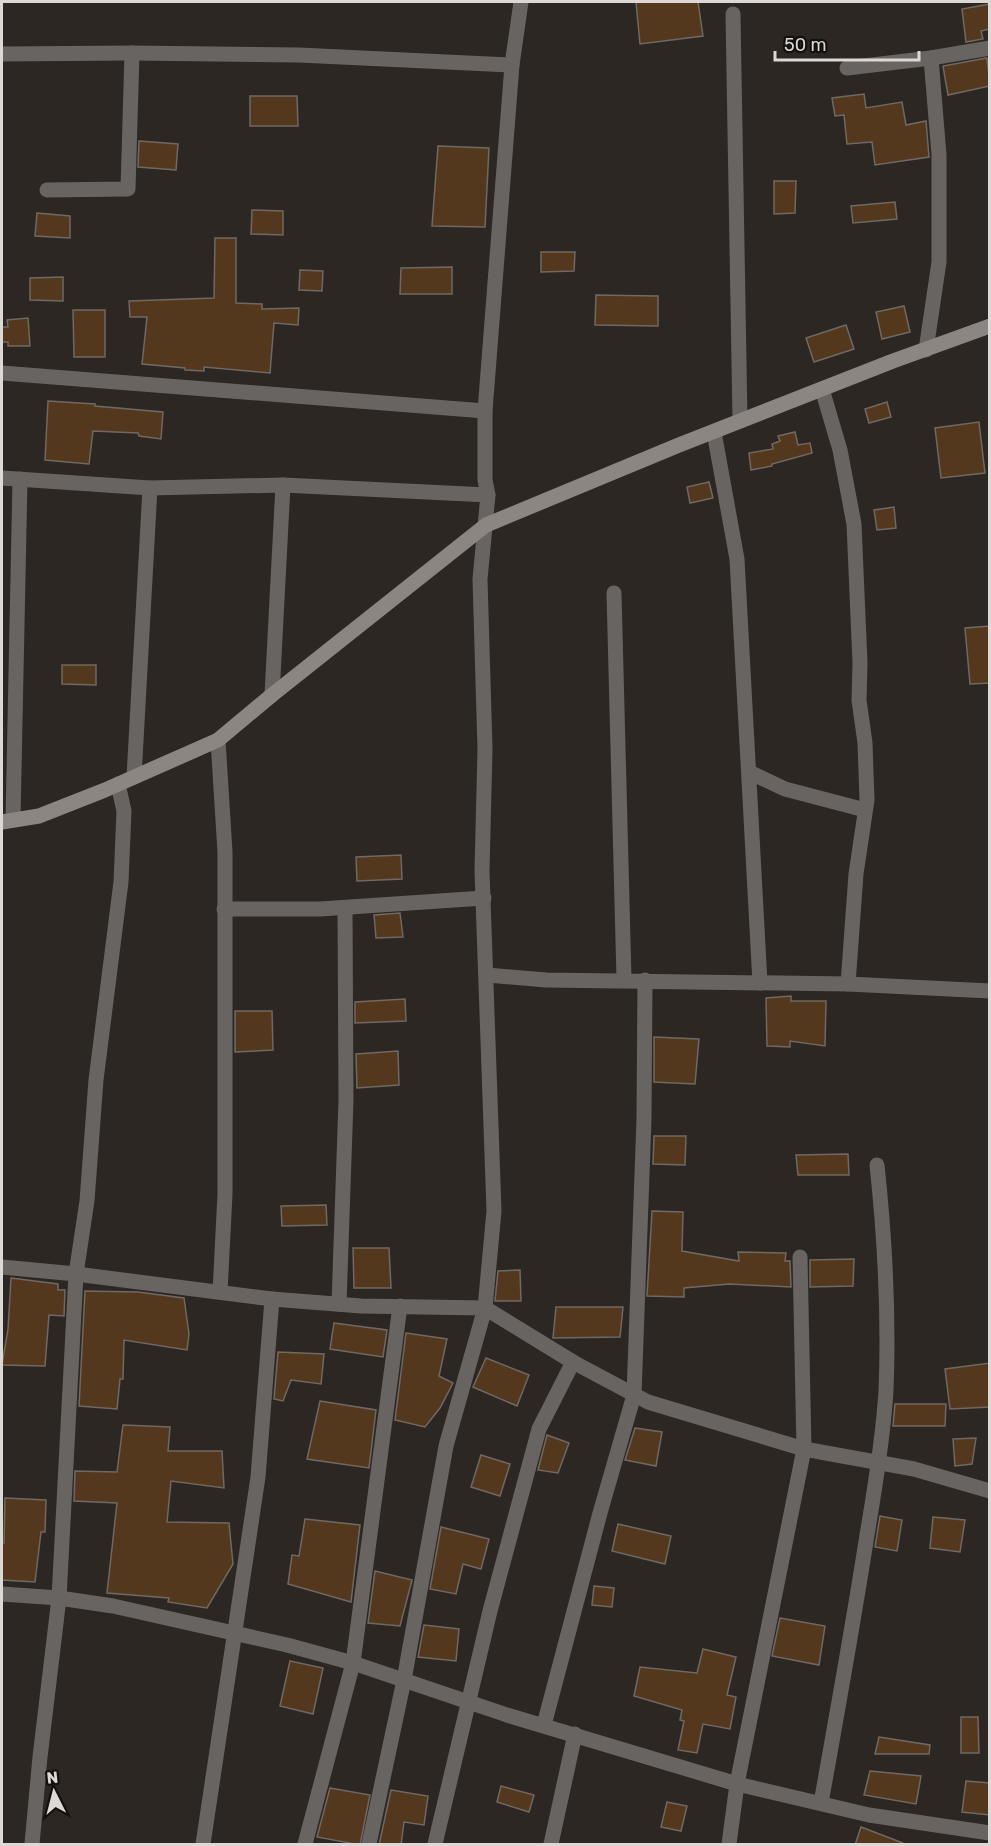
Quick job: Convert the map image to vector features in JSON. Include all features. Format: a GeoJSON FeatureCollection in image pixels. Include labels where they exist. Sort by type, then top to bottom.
{"type":"FeatureCollection","features":[{"type":"Feature","properties":{"kind":"street"},"geometry":{"type":"LineString","coordinates":[[369,1845],[404,1680],[446,1446],[485,1308],[494,1211],[482,871],[485,749],[480,579],[488,495],[485,480],[485,411],[512,65],[521,2]]}},
{"type":"Feature","properties":{"kind":"street"},"geometry":{"type":"LineString","coordinates":[[733,14],[740,421]]}},
{"type":"Feature","properties":{"kind":"street"},"geometry":{"type":"LineString","coordinates":[[847,68],[990,48]]}},
{"type":"Feature","properties":{"kind":"street"},"geometry":{"type":"LineString","coordinates":[[2,54],[132,53],[299,56],[512,65]]}},
{"type":"Feature","properties":{"kind":"street"},"geometry":{"type":"LineString","coordinates":[[47,190],[128,189],[132,53]]}},
{"type":"Feature","properties":{"kind":"street"},"geometry":{"type":"LineString","coordinates":[[926,350],[939,262],[939,155],[931,58]]}},
{"type":"Feature","properties":{"kind":"street"},"geometry":{"type":"LineString","coordinates":[[20,479],[7,821],[39,816],[218,740],[486,525],[740,421],[893,361],[990,327]]}},
{"type":"Feature","properties":{"kind":"street"},"geometry":{"type":"LineString","coordinates":[[2,373],[485,411]]}},
{"type":"Feature","properties":{"kind":"street"},"geometry":{"type":"LineString","coordinates":[[822,389],[840,450],[854,524],[860,700],[867,782],[856,874],[848,984]]}},
{"type":"Feature","properties":{"kind":"street"},"geometry":{"type":"LineString","coordinates":[[714,432],[737,559],[760,983]]}},
{"type":"Feature","properties":{"kind":"street"},"geometry":{"type":"LineString","coordinates":[[2,478],[150,488],[283,485],[488,495]]}},
{"type":"Feature","properties":{"kind":"street"},"geometry":{"type":"LineString","coordinates":[[272,695],[283,485]]}},
{"type":"Feature","properties":{"kind":"street"},"geometry":{"type":"LineString","coordinates":[[134,777],[150,488]]}},
{"type":"Feature","properties":{"kind":"street"},"geometry":{"type":"LineString","coordinates":[[614,593],[624,979]]}},
{"type":"Feature","properties":{"kind":"street"},"geometry":{"type":"LineString","coordinates":[[218,740],[225,852],[225,1194],[220,1292]]}},
{"type":"Feature","properties":{"kind":"street"},"geometry":{"type":"LineString","coordinates":[[749,772],[785,789],[865,810]]}},
{"type":"Feature","properties":{"kind":"street"},"geometry":{"type":"LineString","coordinates":[[33,1845],[40,1757],[59,1598],[76,1274],[87,1201],[96,1080],[121,882],[124,811],[118,784]]}},
{"type":"Feature","properties":{"kind":"street"},"geometry":{"type":"LineString","coordinates":[[224,909],[345,908],[484,898]]}},
{"type":"Feature","properties":{"kind":"street"},"geometry":{"type":"LineString","coordinates":[[339,1304],[346,1100],[345,908]]}},
{"type":"Feature","properties":{"kind":"street"},"geometry":{"type":"LineString","coordinates":[[487,975],[546,980],[624,979],[674,983],[848,984],[990,991]]}},
{"type":"Feature","properties":{"kind":"street"},"geometry":{"type":"LineString","coordinates":[[544,1725],[634,1395],[644,1119],[645,980]]}},
{"type":"Feature","properties":{"kind":"street"},"geometry":{"type":"LineString","coordinates":[[820,1803],[851,1642],[878,1464],[886,1393],[884,1230],[877,1165]]}},
{"type":"Feature","properties":{"kind":"street"},"geometry":{"type":"LineString","coordinates":[[729,1845],[737,1784],[804,1449],[800,1257]]}},
{"type":"Feature","properties":{"kind":"street"},"geometry":{"type":"LineString","coordinates":[[2,1267],[272,1299],[339,1304],[485,1308],[573,1362],[648,1402],[804,1449],[914,1469],[990,1491]]}},
{"type":"Feature","properties":{"kind":"street"},"geometry":{"type":"LineString","coordinates":[[203,1845],[258,1477],[272,1299]]}},
{"type":"Feature","properties":{"kind":"street"},"geometry":{"type":"LineString","coordinates":[[306,1845],[353,1663],[400,1306]]}},
{"type":"Feature","properties":{"kind":"street"},"geometry":{"type":"LineString","coordinates":[[435,1845],[468,1701],[539,1429],[573,1362]]}},
{"type":"Feature","properties":{"kind":"street"},"geometry":{"type":"LineString","coordinates":[[2,1594],[113,1605],[235,1632],[353,1663],[737,1784],[869,1815],[990,1833]]}},
{"type":"Feature","properties":{"kind":"street"},"geometry":{"type":"LineString","coordinates":[[551,1845],[575,1734]]}},
{"type":"Feature","properties":{"kind":"building"},"geometry":{"type":"Polygon","coordinates":[[[636,2],[698,2],[703,36],[640,44],[636,2]]]}},
{"type":"Feature","properties":{"kind":"building"},"geometry":{"type":"Polygon","coordinates":[[[990,4],[990,29],[981,31],[983,39],[966,42],[962,9],[990,4]]]}},
{"type":"Feature","properties":{"kind":"building"},"geometry":{"type":"Polygon","coordinates":[[[987,58],[990,86],[948,95],[943,66],[987,58]]]}},
{"type":"Feature","properties":{"kind":"building"},"geometry":{"type":"Polygon","coordinates":[[[864,94],[866,108],[902,102],[906,125],[926,121],[929,157],[875,165],[872,142],[847,144],[844,115],[835,116],[832,98],[864,94]]]}},
{"type":"Feature","properties":{"kind":"building"},"geometry":{"type":"Polygon","coordinates":[[[250,96],[297,96],[298,126],[250,126],[250,96]]]}},
{"type":"Feature","properties":{"kind":"building"},"geometry":{"type":"Polygon","coordinates":[[[139,141],[178,144],[176,170],[138,167],[139,141]]]}},
{"type":"Feature","properties":{"kind":"building"},"geometry":{"type":"Polygon","coordinates":[[[438,146],[489,148],[485,227],[432,226],[438,146]]]}},
{"type":"Feature","properties":{"kind":"building"},"geometry":{"type":"Polygon","coordinates":[[[774,181],[796,181],[795,213],[774,214],[774,181]]]}},
{"type":"Feature","properties":{"kind":"building"},"geometry":{"type":"Polygon","coordinates":[[[895,202],[897,219],[853,223],[851,206],[895,202]]]}},
{"type":"Feature","properties":{"kind":"building"},"geometry":{"type":"Polygon","coordinates":[[[252,210],[283,211],[283,235],[251,234],[252,210]]]}},
{"type":"Feature","properties":{"kind":"building"},"geometry":{"type":"Polygon","coordinates":[[[37,213],[70,216],[70,238],[35,236],[37,213]]]}},
{"type":"Feature","properties":{"kind":"building"},"geometry":{"type":"Polygon","coordinates":[[[215,238],[236,238],[236,303],[262,304],[262,309],[299,308],[298,325],[274,323],[270,373],[204,367],[204,371],[185,370],[185,368],[142,364],[147,317],[130,317],[129,301],[214,298],[215,238]]]}},
{"type":"Feature","properties":{"kind":"building"},"geometry":{"type":"Polygon","coordinates":[[[541,252],[575,252],[574,271],[541,272],[541,252]]]}},
{"type":"Feature","properties":{"kind":"building"},"geometry":{"type":"Polygon","coordinates":[[[452,267],[452,294],[400,294],[401,268],[452,267]]]}},
{"type":"Feature","properties":{"kind":"building"},"geometry":{"type":"Polygon","coordinates":[[[300,270],[323,271],[322,291],[299,290],[300,270]]]}},
{"type":"Feature","properties":{"kind":"building"},"geometry":{"type":"Polygon","coordinates":[[[63,277],[63,301],[30,300],[30,278],[63,277]]]}},
{"type":"Feature","properties":{"kind":"building"},"geometry":{"type":"Polygon","coordinates":[[[596,295],[658,296],[658,326],[595,325],[596,295]]]}},
{"type":"Feature","properties":{"kind":"building"},"geometry":{"type":"Polygon","coordinates":[[[904,306],[910,332],[882,339],[876,312],[904,306]]]}},
{"type":"Feature","properties":{"kind":"building"},"geometry":{"type":"Polygon","coordinates":[[[73,310],[105,310],[105,357],[74,357],[73,310]]]}},
{"type":"Feature","properties":{"kind":"building"},"geometry":{"type":"Polygon","coordinates":[[[28,318],[30,346],[8,346],[8,342],[2,342],[2,327],[8,327],[7,320],[28,318]]]}},
{"type":"Feature","properties":{"kind":"building"},"geometry":{"type":"Polygon","coordinates":[[[846,325],[854,349],[814,362],[806,338],[846,325]]]}},
{"type":"Feature","properties":{"kind":"building"},"geometry":{"type":"Polygon","coordinates":[[[48,401],[163,412],[161,439],[139,436],[138,433],[93,431],[89,464],[45,460],[48,401]]]}},
{"type":"Feature","properties":{"kind":"building"},"geometry":{"type":"Polygon","coordinates":[[[887,402],[891,417],[869,423],[865,409],[887,402]]]}},
{"type":"Feature","properties":{"kind":"building"},"geometry":{"type":"Polygon","coordinates":[[[979,422],[985,473],[941,478],[935,428],[979,422]]]}},
{"type":"Feature","properties":{"kind":"building"},"geometry":{"type":"Polygon","coordinates":[[[795,432],[798,445],[810,443],[812,453],[751,470],[749,453],[773,449],[772,444],[780,441],[778,436],[795,432]]]}},
{"type":"Feature","properties":{"kind":"building"},"geometry":{"type":"Polygon","coordinates":[[[709,482],[713,498],[690,503],[687,487],[709,482]]]}},
{"type":"Feature","properties":{"kind":"building"},"geometry":{"type":"Polygon","coordinates":[[[894,507],[896,528],[877,530],[874,510],[894,507]]]}},
{"type":"Feature","properties":{"kind":"building"},"geometry":{"type":"Polygon","coordinates":[[[990,626],[990,683],[970,684],[965,628],[990,626]]]}},
{"type":"Feature","properties":{"kind":"building"},"geometry":{"type":"Polygon","coordinates":[[[62,665],[96,665],[96,685],[62,684],[62,665]]]}},
{"type":"Feature","properties":{"kind":"building"},"geometry":{"type":"Polygon","coordinates":[[[401,855],[402,879],[357,881],[356,857],[401,855]]]}},
{"type":"Feature","properties":{"kind":"building"},"geometry":{"type":"Polygon","coordinates":[[[400,913],[403,937],[376,938],[374,915],[400,913]]]}},
{"type":"Feature","properties":{"kind":"building"},"geometry":{"type":"Polygon","coordinates":[[[791,996],[791,1001],[826,1001],[825,1046],[790,1041],[790,1047],[767,1046],[766,998],[791,996]]]}},
{"type":"Feature","properties":{"kind":"building"},"geometry":{"type":"Polygon","coordinates":[[[405,999],[406,1021],[355,1023],[355,1002],[405,999]]]}},
{"type":"Feature","properties":{"kind":"building"},"geometry":{"type":"Polygon","coordinates":[[[235,1011],[272,1011],[273,1050],[235,1052],[235,1011]]]}},
{"type":"Feature","properties":{"kind":"building"},"geometry":{"type":"Polygon","coordinates":[[[654,1037],[699,1039],[695,1084],[654,1082],[654,1037]]]}},
{"type":"Feature","properties":{"kind":"building"},"geometry":{"type":"Polygon","coordinates":[[[398,1051],[399,1085],[357,1088],[356,1054],[398,1051]]]}},
{"type":"Feature","properties":{"kind":"building"},"geometry":{"type":"Polygon","coordinates":[[[654,1136],[686,1136],[685,1165],[653,1164],[654,1136]]]}},
{"type":"Feature","properties":{"kind":"building"},"geometry":{"type":"Polygon","coordinates":[[[848,1154],[849,1175],[798,1175],[796,1155],[848,1154]]]}},
{"type":"Feature","properties":{"kind":"building"},"geometry":{"type":"Polygon","coordinates":[[[326,1205],[327,1225],[282,1226],[281,1206],[326,1205]]]}},
{"type":"Feature","properties":{"kind":"building"},"geometry":{"type":"Polygon","coordinates":[[[652,1211],[683,1212],[682,1251],[739,1261],[738,1252],[786,1253],[785,1261],[790,1261],[791,1287],[729,1284],[684,1288],[684,1297],[647,1296],[652,1211]]]}},
{"type":"Feature","properties":{"kind":"building"},"geometry":{"type":"Polygon","coordinates":[[[353,1248],[389,1248],[391,1288],[354,1288],[353,1248]]]}},
{"type":"Feature","properties":{"kind":"building"},"geometry":{"type":"Polygon","coordinates":[[[854,1259],[853,1286],[810,1287],[810,1260],[854,1259]]]}},
{"type":"Feature","properties":{"kind":"building"},"geometry":{"type":"Polygon","coordinates":[[[520,1270],[521,1301],[495,1301],[498,1271],[520,1270]]]}},
{"type":"Feature","properties":{"kind":"building"},"geometry":{"type":"Polygon","coordinates":[[[11,1278],[58,1284],[58,1290],[65,1290],[64,1316],[49,1315],[45,1366],[2,1365],[8,1329],[11,1278]]]}},
{"type":"Feature","properties":{"kind":"building"},"geometry":{"type":"Polygon","coordinates":[[[85,1291],[138,1292],[184,1298],[189,1334],[187,1350],[124,1340],[123,1379],[120,1379],[117,1409],[79,1406],[85,1291]]]}},
{"type":"Feature","properties":{"kind":"building"},"geometry":{"type":"Polygon","coordinates":[[[556,1307],[623,1307],[620,1337],[553,1338],[556,1307]]]}},
{"type":"Feature","properties":{"kind":"building"},"geometry":{"type":"Polygon","coordinates":[[[334,1323],[387,1330],[383,1357],[330,1349],[334,1323]]]}},
{"type":"Feature","properties":{"kind":"building"},"geometry":{"type":"Polygon","coordinates":[[[406,1333],[447,1339],[439,1376],[453,1383],[440,1408],[425,1427],[395,1420],[406,1333]]]}},
{"type":"Feature","properties":{"kind":"building"},"geometry":{"type":"Polygon","coordinates":[[[278,1352],[324,1354],[321,1384],[291,1380],[283,1401],[274,1399],[278,1352]]]}},
{"type":"Feature","properties":{"kind":"building"},"geometry":{"type":"Polygon","coordinates":[[[486,1358],[529,1375],[517,1406],[473,1387],[486,1358]]]}},
{"type":"Feature","properties":{"kind":"building"},"geometry":{"type":"Polygon","coordinates":[[[990,1363],[990,1407],[950,1409],[945,1369],[990,1363]]]}},
{"type":"Feature","properties":{"kind":"building"},"geometry":{"type":"Polygon","coordinates":[[[320,1401],[376,1410],[369,1468],[307,1459],[320,1401]]]}},
{"type":"Feature","properties":{"kind":"building"},"geometry":{"type":"Polygon","coordinates":[[[895,1404],[946,1404],[945,1426],[893,1426],[895,1404]]]}},
{"type":"Feature","properties":{"kind":"building"},"geometry":{"type":"Polygon","coordinates":[[[123,1425],[170,1427],[168,1451],[222,1451],[224,1488],[171,1481],[167,1522],[229,1523],[233,1564],[207,1608],[168,1602],[169,1598],[107,1593],[117,1503],[74,1501],[75,1471],[117,1472],[123,1425]]]}},
{"type":"Feature","properties":{"kind":"building"},"geometry":{"type":"Polygon","coordinates":[[[635,1428],[662,1432],[656,1466],[625,1460],[635,1428]]]}},
{"type":"Feature","properties":{"kind":"building"},"geometry":{"type":"Polygon","coordinates":[[[547,1435],[569,1443],[558,1473],[538,1470],[547,1435]]]}},
{"type":"Feature","properties":{"kind":"building"},"geometry":{"type":"Polygon","coordinates":[[[976,1438],[972,1464],[955,1466],[953,1439],[976,1438]]]}},
{"type":"Feature","properties":{"kind":"building"},"geometry":{"type":"Polygon","coordinates":[[[481,1455],[510,1464],[500,1496],[471,1487],[481,1455]]]}},
{"type":"Feature","properties":{"kind":"building"},"geometry":{"type":"Polygon","coordinates":[[[5,1498],[46,1500],[45,1532],[41,1532],[35,1582],[2,1580],[5,1498]]]}},
{"type":"Feature","properties":{"kind":"building"},"geometry":{"type":"Polygon","coordinates":[[[880,1516],[902,1520],[897,1551],[875,1547],[880,1516]]]}},
{"type":"Feature","properties":{"kind":"building"},"geometry":{"type":"Polygon","coordinates":[[[933,1517],[965,1520],[960,1552],[930,1548],[933,1517]]]}},
{"type":"Feature","properties":{"kind":"building"},"geometry":{"type":"Polygon","coordinates":[[[305,1519],[360,1525],[351,1602],[288,1584],[292,1555],[299,1556],[305,1519]]]}},
{"type":"Feature","properties":{"kind":"building"},"geometry":{"type":"Polygon","coordinates":[[[618,1524],[671,1536],[665,1564],[612,1551],[618,1524]]]}},
{"type":"Feature","properties":{"kind":"building"},"geometry":{"type":"Polygon","coordinates":[[[441,1527],[489,1539],[481,1569],[463,1564],[456,1594],[430,1589],[441,1527]]]}},
{"type":"Feature","properties":{"kind":"building"},"geometry":{"type":"Polygon","coordinates":[[[375,1571],[412,1580],[400,1626],[368,1623],[375,1571]]]}},
{"type":"Feature","properties":{"kind":"building"},"geometry":{"type":"Polygon","coordinates":[[[594,1586],[614,1588],[612,1607],[592,1605],[594,1586]]]}},
{"type":"Feature","properties":{"kind":"building"},"geometry":{"type":"Polygon","coordinates":[[[780,1618],[825,1626],[819,1665],[772,1656],[780,1618]]]}},
{"type":"Feature","properties":{"kind":"building"},"geometry":{"type":"Polygon","coordinates":[[[424,1625],[459,1629],[456,1661],[418,1657],[424,1625]]]}},
{"type":"Feature","properties":{"kind":"building"},"geometry":{"type":"Polygon","coordinates":[[[703,1649],[736,1657],[727,1695],[736,1697],[730,1729],[703,1724],[697,1753],[678,1750],[684,1721],[680,1720],[682,1710],[634,1696],[640,1667],[697,1673],[703,1649]]]}},
{"type":"Feature","properties":{"kind":"building"},"geometry":{"type":"Polygon","coordinates":[[[290,1661],[323,1668],[313,1714],[280,1706],[290,1661]]]}},
{"type":"Feature","properties":{"kind":"building"},"geometry":{"type":"Polygon","coordinates":[[[961,1717],[978,1717],[979,1753],[961,1753],[961,1717]]]}},
{"type":"Feature","properties":{"kind":"building"},"geometry":{"type":"Polygon","coordinates":[[[879,1737],[930,1745],[929,1754],[875,1754],[879,1737]]]}},
{"type":"Feature","properties":{"kind":"building"},"geometry":{"type":"Polygon","coordinates":[[[870,1771],[921,1776],[916,1804],[864,1795],[870,1771]]]}},
{"type":"Feature","properties":{"kind":"building"},"geometry":{"type":"Polygon","coordinates":[[[966,1781],[990,1783],[990,1815],[962,1812],[966,1781]]]}},
{"type":"Feature","properties":{"kind":"building"},"geometry":{"type":"Polygon","coordinates":[[[501,1786],[534,1795],[529,1812],[497,1802],[501,1786]]]}},
{"type":"Feature","properties":{"kind":"building"},"geometry":{"type":"Polygon","coordinates":[[[330,1788],[370,1795],[360,1845],[317,1837],[330,1788]]]}},
{"type":"Feature","properties":{"kind":"building"},"geometry":{"type":"Polygon","coordinates":[[[391,1790],[428,1796],[424,1825],[404,1822],[401,1845],[379,1845],[391,1790]]]}},
{"type":"Feature","properties":{"kind":"building"},"geometry":{"type":"Polygon","coordinates":[[[667,1802],[687,1806],[681,1831],[661,1827],[667,1802]]]}},
{"type":"Feature","properties":{"kind":"building"},"geometry":{"type":"Polygon","coordinates":[[[861,1827],[903,1843],[903,1845],[855,1845],[861,1827]]]}}]}
